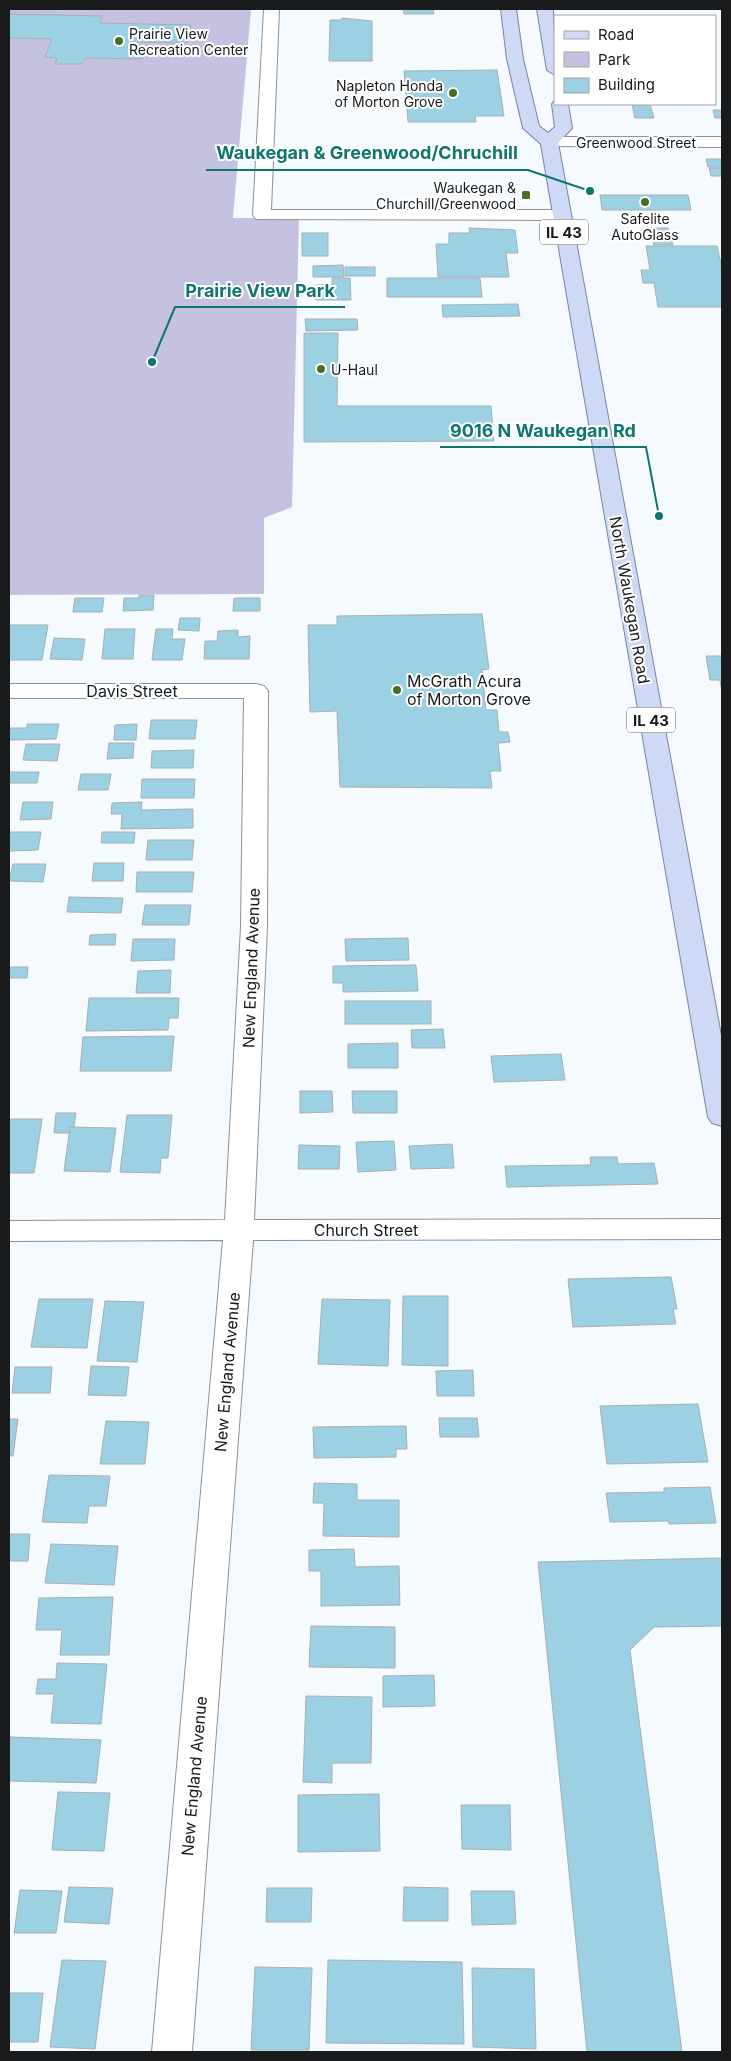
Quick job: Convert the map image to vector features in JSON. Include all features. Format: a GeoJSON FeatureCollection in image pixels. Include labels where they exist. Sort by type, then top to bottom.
{"type":"FeatureCollection","features":[{"type":"Feature","properties":{"kind":"main road"},"geometry":{"type":"LineString","coordinates":[[508,9],[515,59],[531,128],[549,142],[564,128],[560,105]]}},
{"type":"Feature","properties":{"kind":"main road"},"geometry":{"type":"LineString","coordinates":[[546,10],[554,63]]}},
{"type":"Feature","properties":{"kind":"main road","name":"North Waukegan Road"},"geometry":{"type":"LineString","coordinates":[[549,142],[722,1117]]}},
{"type":"Feature","properties":{"kind":"street"},"geometry":{"type":"LineString","coordinates":[[271,9],[262,215],[561,215]]}},
{"type":"Feature","properties":{"kind":"street","name":"Greenwood Street"},"geometry":{"type":"LineString","coordinates":[[549,142],[722,142]]}},
{"type":"Feature","properties":{"kind":"street","name":"Davis Street"},"geometry":{"type":"LineString","coordinates":[[9,691],[256,691]]}},
{"type":"Feature","properties":{"kind":"street","name":"New England Avenue"},"geometry":{"type":"LineString","coordinates":[[172,2052],[238,1230],[254,927],[256,691]]}},
{"type":"Feature","properties":{"kind":"street","name":"Church Street"},"geometry":{"type":"LineString","coordinates":[[9,1231],[722,1229]]}},
{"type":"Feature","properties":{"kind":"green space"},"geometry":{"type":"Polygon","coordinates":[[[9,9],[251,9],[233,218],[299,218],[292,507],[264,518],[264,594],[9,595],[9,9]]]}},
{"type":"Feature","properties":{"kind":"building"},"geometry":{"type":"Polygon","coordinates":[[[403,9],[433,9],[434,14],[404,14],[403,9]]]}},
{"type":"Feature","properties":{"kind":"building","name":"Prairie View Recreation Center"},"geometry":{"type":"Polygon","coordinates":[[[9,14],[102,16],[100,23],[191,25],[186,43],[136,42],[132,54],[144,54],[142,59],[86,58],[81,64],[55,64],[57,58],[45,57],[52,39],[9,38],[9,14]]]}},
{"type":"Feature","properties":{"kind":"building","name":"Napleton Honda of Morton Grove"},"geometry":{"type":"Polygon","coordinates":[[[342,18],[372,21],[372,61],[329,61],[330,20],[342,20],[342,18]]]}},
{"type":"Feature","properties":{"kind":"building","name":"Napleton Honda of Morton Grove"},"geometry":{"type":"Polygon","coordinates":[[[497,70],[504,116],[475,116],[476,122],[408,122],[404,71],[497,70]]]}},
{"type":"Feature","properties":{"kind":"building"},"geometry":{"type":"Polygon","coordinates":[[[632,105],[650,105],[654,118],[635,118],[632,105]]]}},
{"type":"Feature","properties":{"kind":"building"},"geometry":{"type":"Polygon","coordinates":[[[713,110],[722,110],[722,118],[715,118],[713,110]]]}},
{"type":"Feature","properties":{"kind":"building"},"geometry":{"type":"Polygon","coordinates":[[[706,159],[722,159],[722,167],[708,167],[706,159]]]}},
{"type":"Feature","properties":{"kind":"building"},"geometry":{"type":"Polygon","coordinates":[[[709,168],[722,168],[722,176],[711,176],[709,168]]]}},
{"type":"Feature","properties":{"kind":"building","name":"Safelite AutoGlass"},"geometry":{"type":"Polygon","coordinates":[[[600,195],[688,195],[691,210],[602,210],[600,195]]]}},
{"type":"Feature","properties":{"kind":"building"},"geometry":{"type":"Polygon","coordinates":[[[469,228],[515,230],[518,253],[506,253],[509,277],[438,277],[436,244],[449,244],[449,233],[470,233],[469,228]]]}},
{"type":"Feature","properties":{"kind":"building"},"geometry":{"type":"Polygon","coordinates":[[[646,228],[668,228],[673,245],[654,245],[651,232],[647,232],[646,228]]]}},
{"type":"Feature","properties":{"kind":"building"},"geometry":{"type":"Polygon","coordinates":[[[302,233],[328,233],[328,256],[302,256],[302,233]]]}},
{"type":"Feature","properties":{"kind":"building"},"geometry":{"type":"Polygon","coordinates":[[[646,246],[717,246],[722,268],[722,307],[658,307],[654,283],[643,283],[641,270],[650,270],[646,246]]]}},
{"type":"Feature","properties":{"kind":"building"},"geometry":{"type":"Polygon","coordinates":[[[343,265],[344,277],[313,277],[313,266],[343,265]]]}},
{"type":"Feature","properties":{"kind":"building"},"geometry":{"type":"Polygon","coordinates":[[[345,267],[375,267],[375,276],[345,276],[345,267]]]}},
{"type":"Feature","properties":{"kind":"building"},"geometry":{"type":"Polygon","coordinates":[[[332,278],[350,278],[351,300],[316,300],[316,285],[332,285],[332,278]]]}},
{"type":"Feature","properties":{"kind":"building"},"geometry":{"type":"Polygon","coordinates":[[[387,278],[480,278],[482,297],[387,297],[387,278]]]}},
{"type":"Feature","properties":{"kind":"building"},"geometry":{"type":"Polygon","coordinates":[[[518,304],[520,316],[443,317],[442,305],[518,304]]]}},
{"type":"Feature","properties":{"kind":"building"},"geometry":{"type":"Polygon","coordinates":[[[305,319],[357,319],[358,330],[306,331],[305,319]]]}},
{"type":"Feature","properties":{"kind":"building","name":"U-Haul"},"geometry":{"type":"Polygon","coordinates":[[[304,333],[338,333],[337,406],[491,406],[494,441],[304,442],[304,333]]]}},
{"type":"Feature","properties":{"kind":"building"},"geometry":{"type":"Polygon","coordinates":[[[139,595],[154,595],[153,610],[123,611],[124,598],[139,598],[139,595]]]}},
{"type":"Feature","properties":{"kind":"building"},"geometry":{"type":"Polygon","coordinates":[[[75,598],[104,598],[102,612],[73,612],[75,598]]]}},
{"type":"Feature","properties":{"kind":"building"},"geometry":{"type":"Polygon","coordinates":[[[234,598],[260,598],[260,611],[233,611],[234,598]]]}},
{"type":"Feature","properties":{"kind":"building","name":"McGrath Acura of Morton Grove"},"geometry":{"type":"Polygon","coordinates":[[[482,614],[489,669],[482,670],[486,710],[497,710],[499,732],[508,732],[510,742],[498,743],[501,771],[490,771],[492,788],[340,787],[337,711],[310,712],[308,625],[337,625],[337,616],[482,614]]]}},
{"type":"Feature","properties":{"kind":"building"},"geometry":{"type":"Polygon","coordinates":[[[180,618],[200,618],[199,631],[178,630],[180,618]]]}},
{"type":"Feature","properties":{"kind":"building"},"geometry":{"type":"Polygon","coordinates":[[[9,625],[48,625],[42,660],[9,660],[9,625]]]}},
{"type":"Feature","properties":{"kind":"building"},"geometry":{"type":"Polygon","coordinates":[[[105,629],[135,629],[133,659],[102,659],[105,629]]]}},
{"type":"Feature","properties":{"kind":"building"},"geometry":{"type":"Polygon","coordinates":[[[156,629],[173,629],[172,639],[185,639],[182,660],[152,660],[156,629]]]}},
{"type":"Feature","properties":{"kind":"building"},"geometry":{"type":"Polygon","coordinates":[[[238,630],[238,637],[250,636],[249,659],[204,659],[205,641],[217,641],[218,631],[238,630]]]}},
{"type":"Feature","properties":{"kind":"building"},"geometry":{"type":"Polygon","coordinates":[[[54,638],[85,639],[82,660],[50,659],[54,638]]]}},
{"type":"Feature","properties":{"kind":"building"},"geometry":{"type":"Polygon","coordinates":[[[706,656],[722,656],[722,692],[720,680],[710,680],[706,656]]]}},
{"type":"Feature","properties":{"kind":"building"},"geometry":{"type":"Polygon","coordinates":[[[151,720],[197,720],[195,739],[149,739],[151,720]]]}},
{"type":"Feature","properties":{"kind":"building"},"geometry":{"type":"Polygon","coordinates":[[[27,724],[59,724],[56,739],[9,740],[9,728],[27,728],[27,724]]]}},
{"type":"Feature","properties":{"kind":"building"},"geometry":{"type":"Polygon","coordinates":[[[137,724],[136,740],[114,740],[115,725],[137,724]]]}},
{"type":"Feature","properties":{"kind":"building"},"geometry":{"type":"Polygon","coordinates":[[[109,743],[134,743],[133,758],[107,759],[109,743]]]}},
{"type":"Feature","properties":{"kind":"building"},"geometry":{"type":"Polygon","coordinates":[[[26,744],[60,744],[57,761],[23,760],[26,744]]]}},
{"type":"Feature","properties":{"kind":"building"},"geometry":{"type":"Polygon","coordinates":[[[194,750],[193,768],[151,768],[152,751],[194,750]]]}},
{"type":"Feature","properties":{"kind":"building"},"geometry":{"type":"Polygon","coordinates":[[[9,772],[39,772],[37,783],[9,783],[9,772]]]}},
{"type":"Feature","properties":{"kind":"building"},"geometry":{"type":"Polygon","coordinates":[[[81,774],[111,774],[108,790],[78,790],[81,774]]]}},
{"type":"Feature","properties":{"kind":"building"},"geometry":{"type":"Polygon","coordinates":[[[142,779],[195,779],[194,798],[141,798],[142,779]]]}},
{"type":"Feature","properties":{"kind":"building"},"geometry":{"type":"Polygon","coordinates":[[[23,802],[53,802],[51,819],[20,820],[23,802]]]}},
{"type":"Feature","properties":{"kind":"building"},"geometry":{"type":"Polygon","coordinates":[[[142,802],[141,810],[193,809],[193,828],[121,829],[122,814],[111,814],[112,803],[142,802]]]}},
{"type":"Feature","properties":{"kind":"building"},"geometry":{"type":"Polygon","coordinates":[[[9,832],[41,832],[38,850],[9,851],[9,832]]]}},
{"type":"Feature","properties":{"kind":"building"},"geometry":{"type":"Polygon","coordinates":[[[102,832],[135,832],[134,843],[101,843],[102,832]]]}},
{"type":"Feature","properties":{"kind":"building"},"geometry":{"type":"Polygon","coordinates":[[[148,840],[194,840],[192,860],[146,860],[148,840]]]}},
{"type":"Feature","properties":{"kind":"building"},"geometry":{"type":"Polygon","coordinates":[[[94,863],[124,863],[123,881],[92,881],[94,863]]]}},
{"type":"Feature","properties":{"kind":"building"},"geometry":{"type":"Polygon","coordinates":[[[13,864],[46,864],[43,882],[9,881],[13,864]]]}},
{"type":"Feature","properties":{"kind":"building"},"geometry":{"type":"Polygon","coordinates":[[[137,872],[194,872],[192,892],[136,892],[137,872]]]}},
{"type":"Feature","properties":{"kind":"building"},"geometry":{"type":"Polygon","coordinates":[[[69,897],[123,898],[121,913],[67,912],[69,897]]]}},
{"type":"Feature","properties":{"kind":"building"},"geometry":{"type":"Polygon","coordinates":[[[145,905],[191,905],[189,925],[142,925],[145,905]]]}},
{"type":"Feature","properties":{"kind":"building"},"geometry":{"type":"Polygon","coordinates":[[[116,934],[115,945],[89,945],[90,935],[116,934]]]}},
{"type":"Feature","properties":{"kind":"building"},"geometry":{"type":"Polygon","coordinates":[[[408,938],[409,960],[346,961],[345,939],[408,938]]]}},
{"type":"Feature","properties":{"kind":"building"},"geometry":{"type":"Polygon","coordinates":[[[133,939],[175,939],[174,960],[131,961],[133,939]]]}},
{"type":"Feature","properties":{"kind":"building"},"geometry":{"type":"Polygon","coordinates":[[[416,965],[418,991],[343,992],[343,983],[333,983],[333,966],[416,965]]]}},
{"type":"Feature","properties":{"kind":"building"},"geometry":{"type":"Polygon","coordinates":[[[9,967],[28,967],[27,978],[9,978],[9,967]]]}},
{"type":"Feature","properties":{"kind":"building"},"geometry":{"type":"Polygon","coordinates":[[[171,970],[170,993],[136,993],[138,971],[171,970]]]}},
{"type":"Feature","properties":{"kind":"building"},"geometry":{"type":"Polygon","coordinates":[[[89,998],[179,998],[178,1018],[169,1018],[168,1030],[86,1031],[89,998]]]}},
{"type":"Feature","properties":{"kind":"building"},"geometry":{"type":"Polygon","coordinates":[[[345,1001],[431,1001],[431,1024],[345,1024],[345,1001]]]}},
{"type":"Feature","properties":{"kind":"building"},"geometry":{"type":"Polygon","coordinates":[[[443,1029],[445,1048],[412,1048],[411,1030],[443,1029]]]}},
{"type":"Feature","properties":{"kind":"building"},"geometry":{"type":"Polygon","coordinates":[[[174,1036],[171,1071],[80,1071],[83,1037],[174,1036]]]}},
{"type":"Feature","properties":{"kind":"building"},"geometry":{"type":"Polygon","coordinates":[[[398,1043],[398,1068],[348,1068],[348,1044],[398,1043]]]}},
{"type":"Feature","properties":{"kind":"building"},"geometry":{"type":"Polygon","coordinates":[[[561,1054],[565,1080],[494,1082],[491,1056],[561,1054]]]}},
{"type":"Feature","properties":{"kind":"building"},"geometry":{"type":"Polygon","coordinates":[[[300,1091],[332,1091],[333,1112],[300,1113],[300,1091]]]}},
{"type":"Feature","properties":{"kind":"building"},"geometry":{"type":"Polygon","coordinates":[[[352,1091],[397,1091],[397,1113],[353,1113],[352,1091]]]}},
{"type":"Feature","properties":{"kind":"building"},"geometry":{"type":"Polygon","coordinates":[[[56,1113],[76,1113],[73,1133],[54,1133],[56,1113]]]}},
{"type":"Feature","properties":{"kind":"building"},"geometry":{"type":"Polygon","coordinates":[[[127,1115],[172,1115],[168,1158],[161,1158],[160,1173],[120,1172],[127,1115]]]}},
{"type":"Feature","properties":{"kind":"building"},"geometry":{"type":"Polygon","coordinates":[[[9,1119],[42,1119],[34,1173],[9,1173],[9,1119]]]}},
{"type":"Feature","properties":{"kind":"building"},"geometry":{"type":"Polygon","coordinates":[[[70,1127],[116,1128],[110,1172],[64,1171],[70,1127]]]}},
{"type":"Feature","properties":{"kind":"building"},"geometry":{"type":"Polygon","coordinates":[[[394,1141],[396,1170],[358,1172],[356,1142],[394,1141]]]}},
{"type":"Feature","properties":{"kind":"building"},"geometry":{"type":"Polygon","coordinates":[[[452,1144],[454,1168],[411,1169],[409,1146],[452,1144]]]}},
{"type":"Feature","properties":{"kind":"building"},"geometry":{"type":"Polygon","coordinates":[[[299,1145],[340,1146],[339,1169],[298,1169],[299,1145]]]}},
{"type":"Feature","properties":{"kind":"building"},"geometry":{"type":"Polygon","coordinates":[[[590,1157],[617,1157],[618,1164],[654,1163],[658,1184],[507,1187],[505,1166],[591,1165],[590,1157]]]}},
{"type":"Feature","properties":{"kind":"building"},"geometry":{"type":"Polygon","coordinates":[[[671,1277],[677,1309],[673,1309],[676,1324],[573,1327],[568,1279],[671,1277]]]}},
{"type":"Feature","properties":{"kind":"building"},"geometry":{"type":"Polygon","coordinates":[[[403,1296],[448,1296],[448,1366],[402,1365],[403,1296]]]}},
{"type":"Feature","properties":{"kind":"building"},"geometry":{"type":"Polygon","coordinates":[[[39,1299],[93,1299],[87,1348],[31,1347],[39,1299]]]}},
{"type":"Feature","properties":{"kind":"building"},"geometry":{"type":"Polygon","coordinates":[[[322,1299],[390,1300],[388,1366],[318,1364],[322,1299]]]}},
{"type":"Feature","properties":{"kind":"building"},"geometry":{"type":"Polygon","coordinates":[[[105,1301],[144,1302],[137,1362],[97,1361],[105,1301]]]}},
{"type":"Feature","properties":{"kind":"building"},"geometry":{"type":"Polygon","coordinates":[[[91,1366],[129,1367],[126,1396],[88,1395],[91,1366]]]}},
{"type":"Feature","properties":{"kind":"building"},"geometry":{"type":"Polygon","coordinates":[[[15,1367],[52,1367],[50,1393],[12,1393],[15,1367]]]}},
{"type":"Feature","properties":{"kind":"building"},"geometry":{"type":"Polygon","coordinates":[[[473,1370],[474,1396],[437,1396],[436,1371],[473,1370]]]}},
{"type":"Feature","properties":{"kind":"building"},"geometry":{"type":"Polygon","coordinates":[[[698,1404],[708,1462],[607,1464],[600,1406],[698,1404]]]}},
{"type":"Feature","properties":{"kind":"building"},"geometry":{"type":"Polygon","coordinates":[[[439,1418],[477,1418],[479,1437],[440,1437],[439,1418]]]}},
{"type":"Feature","properties":{"kind":"building"},"geometry":{"type":"Polygon","coordinates":[[[9,1419],[18,1419],[13,1456],[9,1456],[9,1419]]]}},
{"type":"Feature","properties":{"kind":"building"},"geometry":{"type":"Polygon","coordinates":[[[106,1421],[149,1422],[145,1464],[100,1464],[106,1421]]]}},
{"type":"Feature","properties":{"kind":"building"},"geometry":{"type":"Polygon","coordinates":[[[406,1426],[407,1449],[396,1449],[396,1457],[314,1458],[313,1427],[406,1426]]]}},
{"type":"Feature","properties":{"kind":"building"},"geometry":{"type":"Polygon","coordinates":[[[49,1475],[110,1476],[106,1506],[89,1506],[87,1523],[42,1522],[49,1475]]]}},
{"type":"Feature","properties":{"kind":"building"},"geometry":{"type":"Polygon","coordinates":[[[314,1483],[357,1484],[357,1500],[399,1500],[399,1537],[323,1536],[324,1503],[313,1503],[314,1483]]]}},
{"type":"Feature","properties":{"kind":"building"},"geometry":{"type":"Polygon","coordinates":[[[710,1487],[716,1523],[669,1524],[668,1521],[610,1522],[606,1493],[664,1492],[664,1488],[710,1487]]]}},
{"type":"Feature","properties":{"kind":"building"},"geometry":{"type":"Polygon","coordinates":[[[9,1534],[30,1534],[28,1561],[9,1561],[9,1534]]]}},
{"type":"Feature","properties":{"kind":"building"},"geometry":{"type":"Polygon","coordinates":[[[51,1544],[118,1546],[114,1585],[45,1583],[51,1544]]]}},
{"type":"Feature","properties":{"kind":"building"},"geometry":{"type":"Polygon","coordinates":[[[354,1549],[355,1567],[399,1566],[400,1605],[321,1606],[321,1571],[309,1571],[309,1550],[354,1549]]]}},
{"type":"Feature","properties":{"kind":"building"},"geometry":{"type":"Polygon","coordinates":[[[722,1558],[722,1626],[654,1627],[630,1650],[682,2052],[587,2052],[538,1562],[722,1558]]]}},
{"type":"Feature","properties":{"kind":"building"},"geometry":{"type":"Polygon","coordinates":[[[113,1597],[109,1655],[60,1655],[62,1630],[36,1630],[39,1598],[113,1597]]]}},
{"type":"Feature","properties":{"kind":"building"},"geometry":{"type":"Polygon","coordinates":[[[311,1626],[395,1627],[395,1668],[309,1667],[311,1626]]]}},
{"type":"Feature","properties":{"kind":"building"},"geometry":{"type":"Polygon","coordinates":[[[57,1663],[107,1664],[101,1724],[51,1723],[54,1694],[36,1694],[38,1679],[56,1679],[57,1663]]]}},
{"type":"Feature","properties":{"kind":"building"},"geometry":{"type":"Polygon","coordinates":[[[434,1675],[435,1706],[383,1707],[383,1676],[434,1675]]]}},
{"type":"Feature","properties":{"kind":"building"},"geometry":{"type":"Polygon","coordinates":[[[306,1696],[372,1697],[371,1763],[332,1763],[332,1783],[303,1782],[306,1696]]]}},
{"type":"Feature","properties":{"kind":"building"},"geometry":{"type":"Polygon","coordinates":[[[10,1737],[101,1740],[96,1783],[9,1781],[10,1737]]]}},
{"type":"Feature","properties":{"kind":"building"},"geometry":{"type":"Polygon","coordinates":[[[58,1792],[110,1793],[104,1851],[52,1850],[58,1792]]]}},
{"type":"Feature","properties":{"kind":"building"},"geometry":{"type":"Polygon","coordinates":[[[379,1794],[380,1851],[298,1852],[298,1795],[379,1794]]]}},
{"type":"Feature","properties":{"kind":"building"},"geometry":{"type":"Polygon","coordinates":[[[461,1805],[510,1805],[511,1850],[462,1849],[461,1805]]]}},
{"type":"Feature","properties":{"kind":"building"},"geometry":{"type":"Polygon","coordinates":[[[69,1887],[113,1888],[109,1924],[64,1922],[69,1887]]]}},
{"type":"Feature","properties":{"kind":"building"},"geometry":{"type":"Polygon","coordinates":[[[404,1887],[448,1888],[448,1921],[403,1921],[404,1887]]]}},
{"type":"Feature","properties":{"kind":"building"},"geometry":{"type":"Polygon","coordinates":[[[267,1888],[312,1888],[311,1922],[266,1922],[267,1888]]]}},
{"type":"Feature","properties":{"kind":"building"},"geometry":{"type":"Polygon","coordinates":[[[20,1890],[62,1891],[56,1933],[14,1933],[20,1890]]]}},
{"type":"Feature","properties":{"kind":"building"},"geometry":{"type":"Polygon","coordinates":[[[471,1891],[514,1891],[516,1924],[472,1925],[471,1891]]]}},
{"type":"Feature","properties":{"kind":"building"},"geometry":{"type":"Polygon","coordinates":[[[62,1960],[106,1961],[95,2049],[50,2047],[62,1960]]]}},
{"type":"Feature","properties":{"kind":"building"},"geometry":{"type":"Polygon","coordinates":[[[328,1960],[462,1962],[464,2044],[326,2043],[328,1960]]]}},
{"type":"Feature","properties":{"kind":"building"},"geometry":{"type":"Polygon","coordinates":[[[255,1967],[312,1968],[309,2050],[251,2050],[255,1967]]]}},
{"type":"Feature","properties":{"kind":"building"},"geometry":{"type":"Polygon","coordinates":[[[472,1968],[534,1969],[536,2049],[473,2047],[472,1968]]]}},
{"type":"Feature","properties":{"kind":"building"},"geometry":{"type":"Polygon","coordinates":[[[9,1993],[43,1993],[38,2042],[9,2042],[9,1993]]]}},
{"type":"Feature","properties":{"kind":"place","name":"Prairie View Recreation Center"},"geometry":{"type":"Point","coordinates":[119,41]}},
{"type":"Feature","properties":{"kind":"place","name":"Napleton Honda of Morton Grove"},"geometry":{"type":"Point","coordinates":[453,93]}},
{"type":"Feature","properties":{"kind":"place","name":"Waukegan & Greenwood/Chruchill"},"geometry":{"type":"Point","coordinates":[590,191]}},
{"type":"Feature","properties":{"kind":"place","name":"Waukegan & Churchill/Greenwood"},"geometry":{"type":"Point","coordinates":[526,195]}},
{"type":"Feature","properties":{"kind":"place","name":"Safelite AutoGlass"},"geometry":{"type":"Point","coordinates":[645,202]}},
{"type":"Feature","properties":{"kind":"place","name":"Prairie View Park"},"geometry":{"type":"Point","coordinates":[152,362]}},
{"type":"Feature","properties":{"kind":"place","name":"U-Haul"},"geometry":{"type":"Point","coordinates":[321,369]}},
{"type":"Feature","properties":{"kind":"place","name":"9016 N Waukegan Rd"},"geometry":{"type":"Point","coordinates":[659,516]}},
{"type":"Feature","properties":{"kind":"place","name":"McGrath Acura of Morton Grove"},"geometry":{"type":"Point","coordinates":[397,690]}}]}
